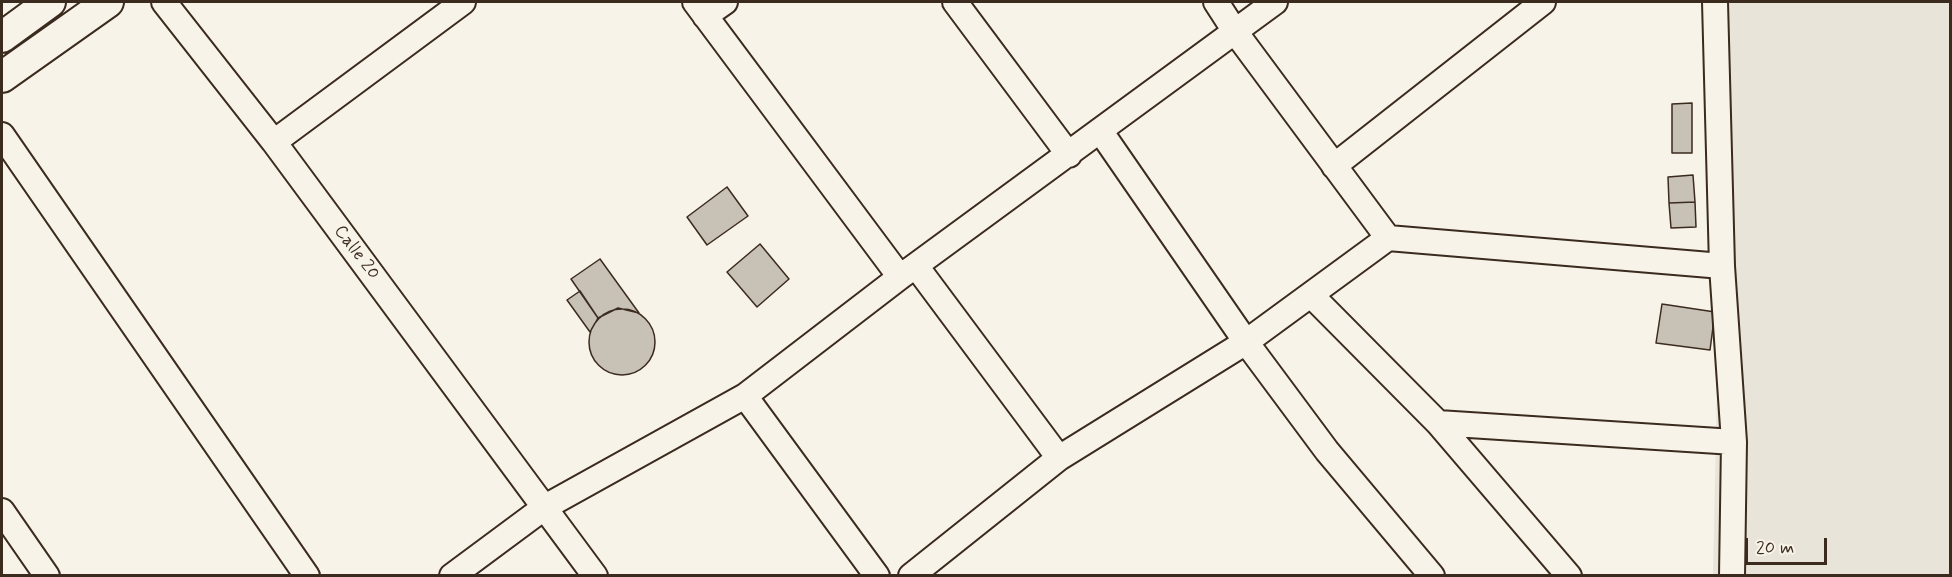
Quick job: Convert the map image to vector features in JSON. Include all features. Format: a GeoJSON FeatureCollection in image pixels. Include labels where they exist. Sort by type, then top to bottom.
{"type":"FeatureCollection","features":[{"type":"Feature","properties":{"kind":"street"},"geometry":{"type":"LineString","coordinates":[[2,37],[50,2]]}},
{"type":"Feature","properties":{"kind":"street"},"geometry":{"type":"LineString","coordinates":[[2,77],[108,2]]}},
{"type":"Feature","properties":{"kind":"street","name":"Calle 20"},"geometry":{"type":"LineString","coordinates":[[164,2],[274,142],[595,576]]}},
{"type":"Feature","properties":{"kind":"street"},"geometry":{"type":"LineString","coordinates":[[274,142],[463,2]]}},
{"type":"Feature","properties":{"kind":"street"},"geometry":{"type":"LineString","coordinates":[[725,2],[700,9],[1059,459]]}},
{"type":"Feature","properties":{"kind":"street"},"geometry":{"type":"LineString","coordinates":[[955,2],[1069,155]]}},
{"type":"Feature","properties":{"kind":"street"},"geometry":{"type":"LineString","coordinates":[[1216,2],[1236,33],[1388,238]]}},
{"type":"Feature","properties":{"kind":"street"},"geometry":{"type":"LineString","coordinates":[[452,576],[545,507],[745,396],[908,272],[1236,33],[1275,2]]}},
{"type":"Feature","properties":{"kind":"street"},"geometry":{"type":"LineString","coordinates":[[1335,166],[1543,2]]}},
{"type":"Feature","properties":{"kind":"street"},"geometry":{"type":"LineString","coordinates":[[1715,2],[1722,266],[1734,442],[1732,576]]}},
{"type":"Feature","properties":{"kind":"street"},"geometry":{"type":"LineString","coordinates":[[1101,132],[1246,342],[1327,451],[1432,576]]}},
{"type":"Feature","properties":{"kind":"street"},"geometry":{"type":"LineString","coordinates":[[2,135],[307,576]]}},
{"type":"Feature","properties":{"kind":"street"},"geometry":{"type":"LineString","coordinates":[[911,576],[1059,459],[1246,342],[1388,238],[1722,266]]}},
{"type":"Feature","properties":{"kind":"street"},"geometry":{"type":"LineString","coordinates":[[1311,295],[1438,423],[1569,576]]}},
{"type":"Feature","properties":{"kind":"street"},"geometry":{"type":"LineString","coordinates":[[745,396],[877,576]]}},
{"type":"Feature","properties":{"kind":"street"},"geometry":{"type":"LineString","coordinates":[[1438,423],[1734,442]]}},
{"type":"Feature","properties":{"kind":"street"},"geometry":{"type":"LineString","coordinates":[[2,511],[47,576]]}},
{"type":"Feature","properties":{"kind":"shaded area"},"geometry":{"type":"Polygon","coordinates":[[[1725,2],[1950,2],[1950,575],[1713,575],[1725,2]]]}},
{"type":"Feature","properties":{"kind":"building"},"geometry":{"type":"Polygon","coordinates":[[[1692,103],[1692,153],[1672,153],[1672,104],[1692,103]]]}},
{"type":"Feature","properties":{"kind":"building"},"geometry":{"type":"Polygon","coordinates":[[[1693,175],[1695,202],[1669,203],[1668,177],[1693,175]]]}},
{"type":"Feature","properties":{"kind":"building"},"geometry":{"type":"Polygon","coordinates":[[[727,187],[748,216],[707,245],[687,217],[727,187]]]}},
{"type":"Feature","properties":{"kind":"building"},"geometry":{"type":"Polygon","coordinates":[[[1695,202],[1696,227],[1671,228],[1669,203],[1695,202]]]}},
{"type":"Feature","properties":{"kind":"building"},"geometry":{"type":"Polygon","coordinates":[[[760,244],[789,279],[757,307],[727,272],[760,244]]]}},
{"type":"Feature","properties":{"kind":"building"},"geometry":{"type":"Polygon","coordinates":[[[600,259],[639,313],[618,308],[598,318],[571,279],[600,259]]]}},
{"type":"Feature","properties":{"kind":"building"},"geometry":{"type":"Polygon","coordinates":[[[580,291],[598,318],[590,332],[567,300],[580,291]]]}},
{"type":"Feature","properties":{"kind":"building"},"geometry":{"type":"Polygon","coordinates":[[[1662,304],[1715,312],[1710,350],[1656,343],[1662,304]]]}},
{"type":"Feature","properties":{"kind":"building"},"geometry":{"type":"Polygon","coordinates":[[[615,309],[629,309],[641,314],[650,323],[655,342],[653,355],[646,366],[629,375],[615,375],[603,370],[594,361],[589,349],[589,335],[594,323],[603,314],[615,309]]]}}]}
